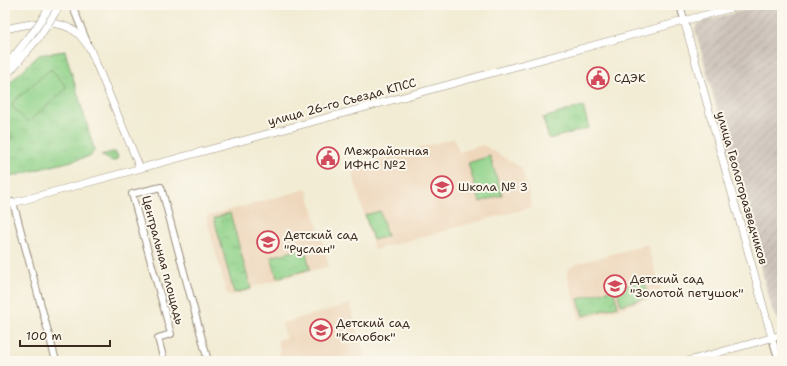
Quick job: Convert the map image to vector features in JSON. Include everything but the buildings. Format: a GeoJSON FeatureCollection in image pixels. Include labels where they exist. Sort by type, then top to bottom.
{"type":"FeatureCollection","features":[{"type":"Feature","properties":{"kind":"main road"},"geometry":{"type":"LineString","coordinates":[[5,67],[34,31],[51,5]]}},
{"type":"Feature","properties":{"kind":"main road"},"geometry":{"type":"LineString","coordinates":[[5,77],[35,41],[60,5]]}},
{"type":"Feature","properties":{"kind":"main road","name":"улица 26-го Съезда КПСС"},"geometry":{"type":"LineString","coordinates":[[5,204],[742,5]]}},
{"type":"Feature","properties":{"kind":"main road","name":"улица Геологоразведчиков"},"geometry":{"type":"LineString","coordinates":[[684,20],[772,338]]}},
{"type":"Feature","properties":{"kind":"main road"},"geometry":{"type":"LineString","coordinates":[[5,29],[38,23],[63,26],[75,31],[82,37],[90,49],[140,168]]}},
{"type":"Feature","properties":{"kind":"main road"},"geometry":{"type":"LineString","coordinates":[[688,361],[782,335]]}},
{"type":"Feature","properties":{"kind":"street"},"geometry":{"type":"LineString","coordinates":[[72,5],[90,49]]}},
{"type":"Feature","properties":{"kind":"street"},"geometry":{"type":"LineString","coordinates":[[680,5],[684,20]]}},
{"type":"Feature","properties":{"kind":"street","name":"Центральная площадь"},"geometry":{"type":"LineString","coordinates":[[164,361],[158,338],[171,334],[132,194],[161,187],[208,361]]}},
{"type":"Feature","properties":{"kind":"street"},"geometry":{"type":"LineString","coordinates":[[14,202],[56,361]]}},
{"type":"Feature","properties":{"kind":"street","name":"улица Геологоразведчиков"},"geometry":{"type":"LineString","coordinates":[[772,338],[779,361]]}},
{"type":"Feature","properties":{"kind":"shaded area"},"geometry":{"type":"Polygon","coordinates":[[[764,5],[782,5],[782,322],[773,312],[695,29],[697,25],[703,21],[764,5]]]}},
{"type":"Feature","properties":{"kind":"shaded area","name":"Школа № 3"},"geometry":{"type":"Polygon","coordinates":[[[454,138],[459,152],[483,145],[522,168],[532,207],[374,250],[351,168],[454,138]]]}},
{"type":"Feature","properties":{"kind":"shaded area","name":"Детский сад \"Руслан\""},"geometry":{"type":"Polygon","coordinates":[[[307,189],[329,266],[252,287],[252,290],[230,296],[227,294],[206,217],[307,189]]]}},
{"type":"Feature","properties":{"kind":"shaded area","name":"Детский сад \"Золотой петушок\""},"geometry":{"type":"Polygon","coordinates":[[[647,244],[663,296],[580,320],[567,275],[568,269],[577,264],[647,244]]]}},
{"type":"Feature","properties":{"kind":"shaded area","name":"Детский сад \"Колобок\""},"geometry":{"type":"Polygon","coordinates":[[[350,304],[366,361],[279,361],[280,350],[277,340],[286,338],[282,323],[350,304]]]}},
{"type":"Feature","properties":{"kind":"green space"},"geometry":{"type":"Polygon","coordinates":[[[65,51],[94,149],[91,156],[5,178],[5,87],[39,55],[65,51]]]}},
{"type":"Feature","properties":{"kind":"green space"},"geometry":{"type":"Polygon","coordinates":[[[49,70],[52,70],[66,86],[66,89],[29,121],[26,121],[12,106],[13,102],[49,70]]]}},
{"type":"Feature","properties":{"kind":"green space"},"geometry":{"type":"Polygon","coordinates":[[[583,106],[589,128],[549,139],[543,118],[583,106]]]}},
{"type":"Feature","properties":{"kind":"green space"},"geometry":{"type":"Polygon","coordinates":[[[5,127],[14,137],[5,144],[5,127]]]}},
{"type":"Feature","properties":{"kind":"green space"},"geometry":{"type":"Polygon","coordinates":[[[115,152],[118,156],[114,161],[101,155],[115,152]]]}},
{"type":"Feature","properties":{"kind":"green space"},"geometry":{"type":"Polygon","coordinates":[[[490,156],[502,195],[480,202],[468,163],[490,156]]]}},
{"type":"Feature","properties":{"kind":"green space"},"geometry":{"type":"Polygon","coordinates":[[[380,211],[387,236],[373,240],[365,215],[380,211]]]}},
{"type":"Feature","properties":{"kind":"green space"},"geometry":{"type":"Polygon","coordinates":[[[230,213],[251,289],[234,293],[214,218],[230,213]]]}},
{"type":"Feature","properties":{"kind":"green space"},"geometry":{"type":"Polygon","coordinates":[[[305,248],[310,269],[277,278],[271,257],[305,248]]]}},
{"type":"Feature","properties":{"kind":"green space"},"geometry":{"type":"Polygon","coordinates":[[[644,280],[649,297],[621,305],[616,288],[644,280]]]}},
{"type":"Feature","properties":{"kind":"green space"},"geometry":{"type":"Polygon","coordinates":[[[613,289],[618,306],[583,316],[578,299],[613,289]]]}},
{"type":"Feature","properties":{"kind":"place","name":"СДЭК"},"geometry":{"type":"Point","coordinates":[598,78]}},
{"type":"Feature","properties":{"kind":"place","name":"Межрайонная ИФНС №2"},"geometry":{"type":"Point","coordinates":[328,158]}},
{"type":"Feature","properties":{"kind":"place","name":"Школа № 3"},"geometry":{"type":"Point","coordinates":[442,187]}},
{"type":"Feature","properties":{"kind":"place","name":"Детский сад \"Руслан\""},"geometry":{"type":"Point","coordinates":[268,242]}},
{"type":"Feature","properties":{"kind":"place","name":"Детский сад \"Золотой петушок\""},"geometry":{"type":"Point","coordinates":[615,286]}},
{"type":"Feature","properties":{"kind":"place","name":"Детский сад \"Колобок\""},"geometry":{"type":"Point","coordinates":[321,330]}}]}
